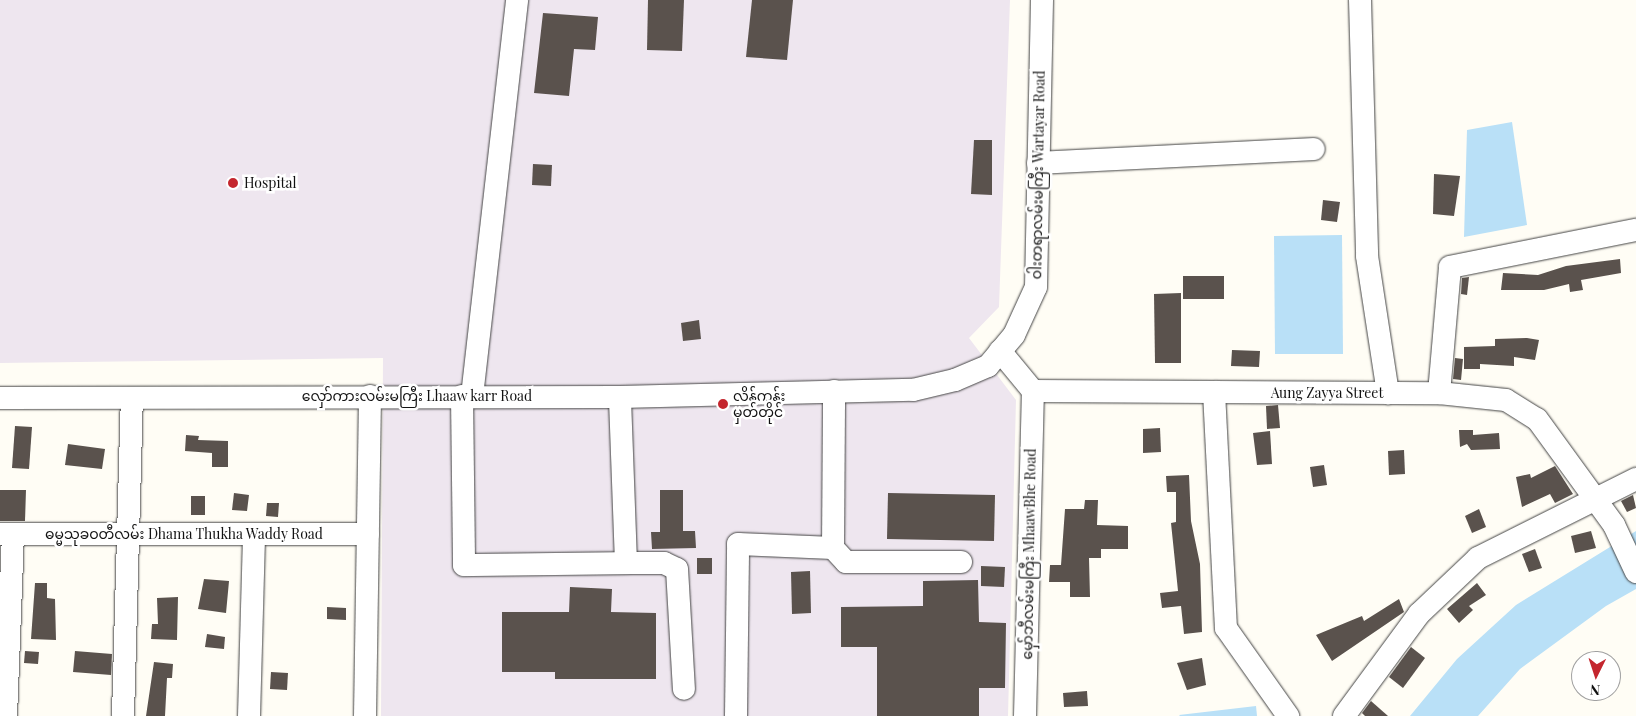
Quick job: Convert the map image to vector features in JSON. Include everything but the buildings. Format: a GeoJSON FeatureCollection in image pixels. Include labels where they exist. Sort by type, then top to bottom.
{"type":"FeatureCollection","features":[{"type":"Feature","properties":{"kind":"street"},"geometry":{"type":"LineString","coordinates":[[517,0],[467,396],[464,564],[664,563],[677,569],[684,689]]}},
{"type":"Feature","properties":{"kind":"street","name":"ဝါးတရာလမ်းမကြီး Wartayar Road"},"geometry":{"type":"LineString","coordinates":[[994,358],[1014,335],[1036,288],[1042,0]]}},
{"type":"Feature","properties":{"kind":"street"},"geometry":{"type":"LineString","coordinates":[[1360,0],[1367,256],[1388,393]]}},
{"type":"Feature","properties":{"kind":"street"},"geometry":{"type":"LineString","coordinates":[[1038,163],[1314,149]]}},
{"type":"Feature","properties":{"kind":"street"},"geometry":{"type":"LineString","coordinates":[[1439,394],[1450,267],[1636,230]]}},
{"type":"Feature","properties":{"kind":"street"},"geometry":{"type":"LineString","coordinates":[[994,358],[1033,391]]}},
{"type":"Feature","properties":{"kind":"street","name":"လှော်ကားလမ်းမကြီး Lhaaw karr Road"},"geometry":{"type":"LineString","coordinates":[[0,398],[620,397],[913,390],[994,358]]}},
{"type":"Feature","properties":{"kind":"street"},"geometry":{"type":"LineString","coordinates":[[834,391],[833,548],[846,562],[961,562]]}},
{"type":"Feature","properties":{"kind":"street","name":"Aung Zayya Street"},"geometry":{"type":"LineString","coordinates":[[1033,391],[1388,393],[1439,394],[1506,400],[1536,419],[1614,525],[1636,572]]}},
{"type":"Feature","properties":{"kind":"street","name":"မှော်ဘီလမ်းမကြီး MhaawBhe Road"},"geometry":{"type":"LineString","coordinates":[[1025,716],[1033,391]]}},
{"type":"Feature","properties":{"kind":"street"},"geometry":{"type":"LineString","coordinates":[[1214,392],[1226,628],[1288,716]]}},
{"type":"Feature","properties":{"kind":"street"},"geometry":{"type":"LineString","coordinates":[[364,716],[370,396]]}},
{"type":"Feature","properties":{"kind":"street"},"geometry":{"type":"LineString","coordinates":[[620,397],[626,563]]}},
{"type":"Feature","properties":{"kind":"street"},"geometry":{"type":"LineString","coordinates":[[123,716],[132,398]]}},
{"type":"Feature","properties":{"kind":"street"},"geometry":{"type":"LineString","coordinates":[[1344,716],[1419,614],[1478,558],[1594,498],[1636,479]]}},
{"type":"Feature","properties":{"kind":"street"},"geometry":{"type":"LineString","coordinates":[[6,534],[6,716]]}},
{"type":"Feature","properties":{"kind":"street","name":"ဓမ္မသုခဝတီလမ်း Dhama Thukha Waddy Road"},"geometry":{"type":"LineString","coordinates":[[6,534],[368,534]]}},
{"type":"Feature","properties":{"kind":"street"},"geometry":{"type":"LineString","coordinates":[[249,716],[254,534]]}},
{"type":"Feature","properties":{"kind":"street"},"geometry":{"type":"LineString","coordinates":[[736,716],[738,544],[833,548]]}},
{"type":"Feature","properties":{"kind":"shaded area"},"geometry":{"type":"Polygon","coordinates":[[[0,0],[1010,0],[999,307],[969,338],[1016,400],[1008,716],[381,716],[383,358],[0,363],[0,0]]]}},
{"type":"Feature","properties":{"kind":"water"},"geometry":{"type":"Polygon","coordinates":[[[1512,122],[1527,225],[1464,237],[1467,130],[1512,122]]]}},
{"type":"Feature","properties":{"kind":"water"},"geometry":{"type":"Polygon","coordinates":[[[1342,235],[1343,354],[1275,354],[1274,236],[1342,235]]]}},
{"type":"Feature","properties":{"kind":"water"},"geometry":{"type":"Polygon","coordinates":[[[1636,531],[1636,589],[1606,606],[1520,669],[1478,716],[1410,716],[1457,659],[1516,605],[1636,531]]]}},
{"type":"Feature","properties":{"kind":"water"},"geometry":{"type":"Polygon","coordinates":[[[1256,706],[1257,716],[1179,715],[1256,706]]]}},
{"type":"Feature","properties":{"kind":"place","name":"Hospital"},"geometry":{"type":"Point","coordinates":[233,183]}},
{"type":"Feature","properties":{"kind":"place","name":"လိန်ကုန်း မှတ်တိုင်"},"geometry":{"type":"Point","coordinates":[723,404]}}]}
